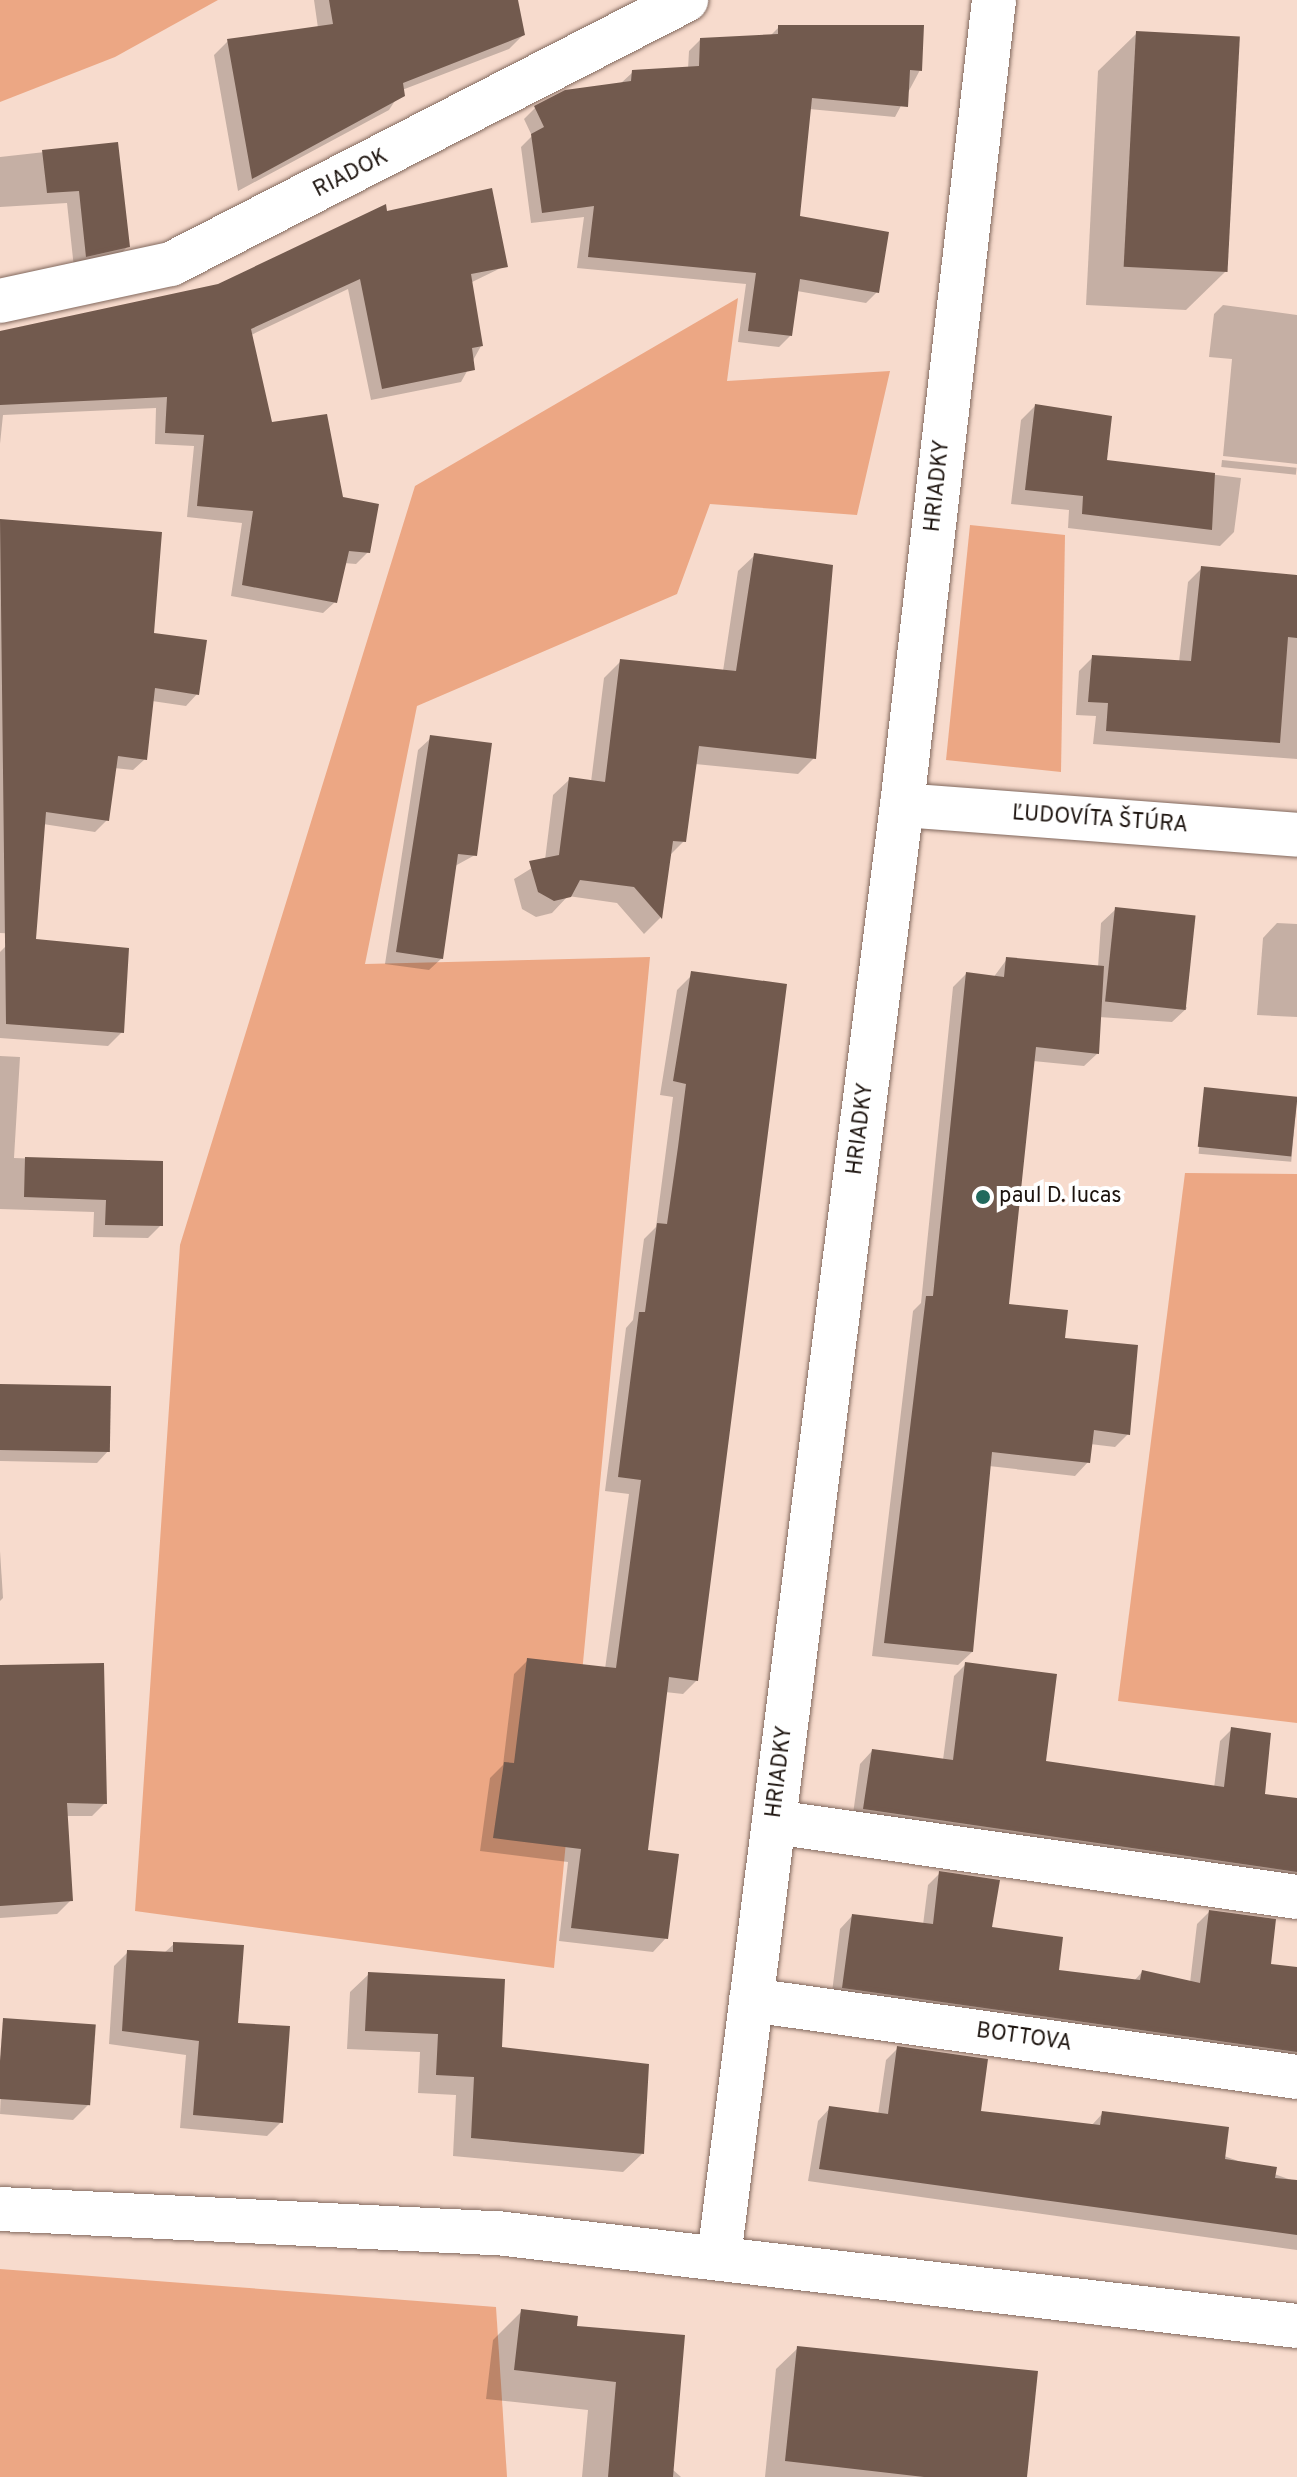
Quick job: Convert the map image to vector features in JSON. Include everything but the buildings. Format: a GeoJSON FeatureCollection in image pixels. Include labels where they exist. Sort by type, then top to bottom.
{"type":"FeatureCollection","features":[{"type":"Feature","properties":{"kind":"street","name":"RIADOK"},"geometry":{"type":"LineString","coordinates":[[0,301],[184,258],[686,0]]}},
{"type":"Feature","properties":{"kind":"street","name":"HRIADKY"},"geometry":{"type":"LineString","coordinates":[[719,2257],[902,805],[994,0]]}},
{"type":"Feature","properties":{"kind":"street","name":"ĽUDOVÍTA ŠTÚRA"},"geometry":{"type":"LineString","coordinates":[[902,805],[1297,835]]}},
{"type":"Feature","properties":{"kind":"street"},"geometry":{"type":"LineString","coordinates":[[774,1822],[1297,1897]]}},
{"type":"Feature","properties":{"kind":"street","name":"BOTTOVA"},"geometry":{"type":"LineString","coordinates":[[751,2000],[1297,2077]]}},
{"type":"Feature","properties":{"kind":"street"},"geometry":{"type":"LineString","coordinates":[[0,2209],[328,2222],[719,2257],[1297,2326]]}},
{"type":"Feature","properties":{"kind":"shaded area"},"geometry":{"type":"Polygon","coordinates":[[[0,0],[218,0],[115,57],[0,102],[0,0]]]}},
{"type":"Feature","properties":{"kind":"shaded area"},"geometry":{"type":"Polygon","coordinates":[[[738,298],[727,381],[890,371],[857,515],[710,504],[677,594],[417,706],[365,964],[650,957],[554,1968],[135,1911],[180,1245],[415,486],[738,298]]]}},
{"type":"Feature","properties":{"kind":"shaded area"},"geometry":{"type":"Polygon","coordinates":[[[970,525],[1065,535],[1061,772],[946,760],[970,525]]]}},
{"type":"Feature","properties":{"kind":"shaded area"},"geometry":{"type":"Polygon","coordinates":[[[1185,1173],[1297,1174],[1297,1723],[1118,1701],[1185,1173]]]}},
{"type":"Feature","properties":{"kind":"shaded area"},"geometry":{"type":"Polygon","coordinates":[[[0,2269],[496,2307],[507,2477],[0,2477],[0,2269]]]}},
{"type":"Feature","properties":{"kind":"place","name":"paul D. lucas"},"geometry":{"type":"Point","coordinates":[983,1197]}}]}
